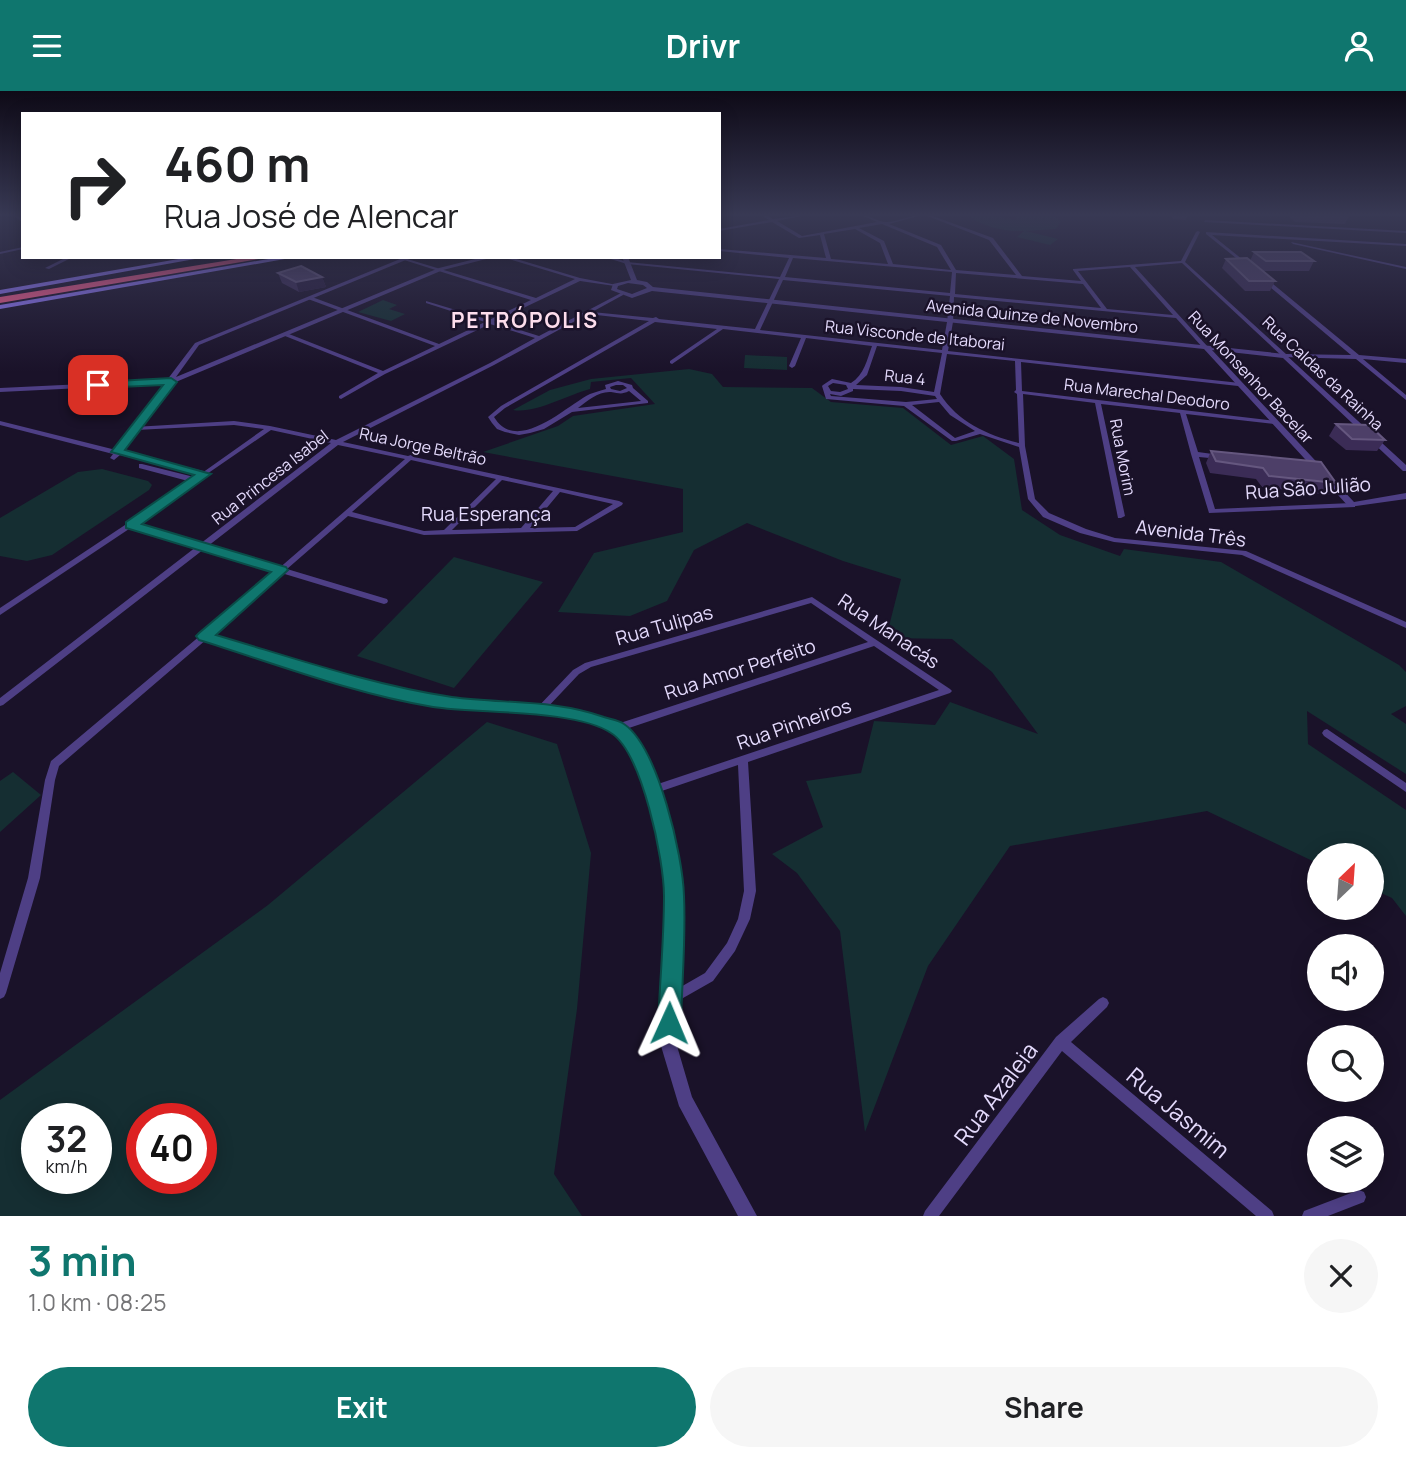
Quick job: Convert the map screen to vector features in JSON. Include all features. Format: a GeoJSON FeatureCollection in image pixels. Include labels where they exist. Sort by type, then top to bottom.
{"type":"FeatureCollection","features":[{"type":"Feature","properties":{"kind":"highway"},"geometry":{"type":"LineString","coordinates":[[0,295],[201,268]]}},
{"type":"Feature","properties":{"kind":"highway"},"geometry":{"type":"LineString","coordinates":[[0,295],[210,268]]}},
{"type":"Feature","properties":{"kind":"highway"},"geometry":{"type":"LineString","coordinates":[[184,271],[213,268]]}},
{"type":"Feature","properties":{"kind":"main road"},"geometry":{"type":"LineString","coordinates":[[0,295],[141,268]]}},
{"type":"Feature","properties":{"kind":"main road"},"geometry":{"type":"LineString","coordinates":[[0,307],[212,268]]}},
{"type":"Feature","properties":{"kind":"street"},"geometry":{"type":"LineString","coordinates":[[116,455],[197,344],[385,268]]}},
{"type":"Feature","properties":{"kind":"street"},"geometry":{"type":"LineString","coordinates":[[436,268],[537,300]]}},
{"type":"Feature","properties":{"kind":"street"},"geometry":{"type":"LineString","coordinates":[[0,390],[171,382],[447,268]]}},
{"type":"Feature","properties":{"kind":"street"},"geometry":{"type":"LineString","coordinates":[[540,268],[579,279],[615,285],[634,281],[649,285],[650,289],[639,295],[621,295],[614,290],[615,285]]}},
{"type":"Feature","properties":{"kind":"street"},"geometry":{"type":"LineString","coordinates":[[629,268],[634,281]]}},
{"type":"Feature","properties":{"kind":"street"},"geometry":{"type":"LineString","coordinates":[[691,268],[1177,317]]}},
{"type":"Feature","properties":{"kind":"street"},"geometry":{"type":"LineString","coordinates":[[757,331],[786,268]]}},
{"type":"Feature","properties":{"kind":"street"},"geometry":{"type":"LineString","coordinates":[[917,268],[1084,283]]}},
{"type":"Feature","properties":{"kind":"street"},"geometry":{"type":"LineString","coordinates":[[875,345],[864,375],[857,384],[850,386],[832,381],[825,386],[828,398],[906,404],[938,397],[950,322],[954,271],[952,268]]}},
{"type":"Feature","properties":{"kind":"street"},"geometry":{"type":"LineString","coordinates":[[1013,268],[1020,277]]}},
{"type":"Feature","properties":{"kind":"street"},"geometry":{"type":"LineString","coordinates":[[1105,310],[1075,270],[1110,268]]}},
{"type":"Feature","properties":{"kind":"street","name":"Rua Monsenhor Bacelar"},"geometry":{"type":"LineString","coordinates":[[1132,268],[1352,505]]}},
{"type":"Feature","properties":{"kind":"street","name":"Rua Caldas da Rainha"},"geometry":{"type":"LineString","coordinates":[[1189,268],[1406,469]]}},
{"type":"Feature","properties":{"kind":"street"},"geometry":{"type":"LineString","coordinates":[[1261,277],[1406,398]]}},
{"type":"Feature","properties":{"kind":"street"},"geometry":{"type":"LineString","coordinates":[[341,397],[383,373],[579,279]]}},
{"type":"Feature","properties":{"kind":"street","name":"Avenida Quinze de Novembro"},"geometry":{"type":"LineString","coordinates":[[650,289],[1285,356]]}},
{"type":"Feature","properties":{"kind":"street","name":"Rua Princesa Isabel"},"geometry":{"type":"LineString","coordinates":[[0,703],[337,442],[621,295]]}},
{"type":"Feature","properties":{"kind":"street"},"geometry":{"type":"LineString","coordinates":[[310,298],[440,346]]}},
{"type":"Feature","properties":{"kind":"street"},"geometry":{"type":"LineString","coordinates":[[428,302],[540,338]]}},
{"type":"Feature","properties":{"kind":"street","name":"Rua Visconde de Itaborai"},"geometry":{"type":"LineString","coordinates":[[589,313],[1238,384]]}},
{"type":"Feature","properties":{"kind":"street"},"geometry":{"type":"LineString","coordinates":[[570,411],[646,402],[627,384],[617,383],[607,386],[609,390],[594,394],[546,425],[525,433],[515,433],[499,427],[491,417],[503,407],[656,319]]}},
{"type":"Feature","properties":{"kind":"street"},"geometry":{"type":"LineString","coordinates":[[672,362],[723,327]]}},
{"type":"Feature","properties":{"kind":"street"},"geometry":{"type":"LineString","coordinates":[[287,335],[383,373]]}},
{"type":"Feature","properties":{"kind":"street"},"geometry":{"type":"LineString","coordinates":[[792,366],[804,337]]}},
{"type":"Feature","properties":{"kind":"street"},"geometry":{"type":"LineString","coordinates":[[1285,356],[1406,361]]}},
{"type":"Feature","properties":{"kind":"street"},"geometry":{"type":"LineString","coordinates":[[1018,360],[1017,392],[1022,446]]}},
{"type":"Feature","properties":{"kind":"street"},"geometry":{"type":"LineString","coordinates":[[826,390],[841,394],[849,392],[850,386]]}},
{"type":"Feature","properties":{"kind":"street","name":"Rua 4"},"geometry":{"type":"LineString","coordinates":[[850,386],[901,389],[938,397],[943,406],[979,432],[1022,446]]}},
{"type":"Feature","properties":{"kind":"street","name":"Rua Marechal Deodoro"},"geometry":{"type":"LineString","coordinates":[[1017,392],[1273,422]]}},
{"type":"Feature","properties":{"kind":"street","name":"Rua Morim"},"geometry":{"type":"LineString","coordinates":[[1098,403],[1121,516]]}},
{"type":"Feature","properties":{"kind":"street"},"geometry":{"type":"LineString","coordinates":[[906,404],[954,440],[979,432]]}},
{"type":"Feature","properties":{"kind":"street"},"geometry":{"type":"LineString","coordinates":[[1183,413],[1194,454],[1235,459]]}},
{"type":"Feature","properties":{"kind":"street"},"geometry":{"type":"LineString","coordinates":[[0,423],[195,480]]}},
{"type":"Feature","properties":{"kind":"street","name":"Rua Jorge Beltrão"},"geometry":{"type":"LineString","coordinates":[[136,428],[234,423],[270,428],[620,503]]}},
{"type":"Feature","properties":{"kind":"street"},"geometry":{"type":"LineString","coordinates":[[0,612],[270,428]]}},
{"type":"Feature","properties":{"kind":"street"},"geometry":{"type":"LineString","coordinates":[[0,429],[204,474]]}},
{"type":"Feature","properties":{"kind":"street","name":"Avenida Três"},"geometry":{"type":"LineString","coordinates":[[1022,446],[1032,499],[1046,515],[1083,531],[1114,540],[1243,553],[1406,625]]}},
{"type":"Feature","properties":{"kind":"street","name":"Rua São Julião"},"geometry":{"type":"LineString","coordinates":[[1194,454],[1212,511],[1352,505],[1406,496]]}},
{"type":"Feature","properties":{"kind":"street"},"geometry":{"type":"LineString","coordinates":[[0,993],[34,878],[55,764],[411,457]]}},
{"type":"Feature","properties":{"kind":"street"},"geometry":{"type":"LineString","coordinates":[[1303,467],[1316,468]]}},
{"type":"Feature","properties":{"kind":"street"},"geometry":{"type":"LineString","coordinates":[[446,533],[501,477]]}},
{"type":"Feature","properties":{"kind":"street"},"geometry":{"type":"LineString","coordinates":[[523,531],[558,490]]}},
{"type":"Feature","properties":{"kind":"street","name":"Rua Esperança"},"geometry":{"type":"LineString","coordinates":[[347,513],[424,533],[523,531],[577,529],[620,503]]}},
{"type":"Feature","properties":{"kind":"street"},"geometry":{"type":"LineString","coordinates":[[131,525],[384,601]]}},
{"type":"Feature","properties":{"kind":"street","name":"Rua Manacás"},"geometry":{"type":"LineString","coordinates":[[812,600],[947,691]]}},
{"type":"Feature","properties":{"kind":"street","name":"Rua Tulipas"},"geometry":{"type":"LineString","coordinates":[[541,709],[576,672],[588,665],[812,600]]}},
{"type":"Feature","properties":{"kind":"street"},"geometry":{"type":"LineString","coordinates":[[204,636],[399,695],[456,704],[541,709],[580,715],[617,728],[636,747],[653,790],[670,860],[674,894],[669,1046],[685,1100],[748,1216]]}},
{"type":"Feature","properties":{"kind":"street","name":"Rua Amor Perfeito"},"geometry":{"type":"LineString","coordinates":[[617,728],[874,643]]}},
{"type":"Feature","properties":{"kind":"street","name":"Rua Pinheiros"},"geometry":{"type":"LineString","coordinates":[[653,790],[947,691]]}},
{"type":"Feature","properties":{"kind":"street"},"geometry":{"type":"LineString","coordinates":[[1327,733],[1406,788]]}},
{"type":"Feature","properties":{"kind":"street"},"geometry":{"type":"LineString","coordinates":[[669,1000],[709,977],[731,947],[744,919],[750,891],[743,759]]}},
{"type":"Feature","properties":{"kind":"street","name":"Rua Azaleia"},"geometry":{"type":"LineString","coordinates":[[930,1216],[1061,1042],[1103,1003]]}},
{"type":"Feature","properties":{"kind":"street","name":"Rua Jasmim"},"geometry":{"type":"LineString","coordinates":[[1061,1042],[1267,1216]]}},
{"type":"Feature","properties":{"kind":"street"},"geometry":{"type":"LineString","coordinates":[[1308,1216],[1359,1197]]}},
{"type":"Feature","properties":{"kind":"green space"},"geometry":{"type":"Polygon","coordinates":[[[383,300],[397,305],[389,309],[405,314],[391,321],[358,312],[383,300]]]}},
{"type":"Feature","properties":{"kind":"green space"},"geometry":{"type":"Polygon","coordinates":[[[745,355],[787,357],[787,370],[744,368],[745,355]]]}},
{"type":"Feature","properties":{"kind":"green space"},"geometry":{"type":"Polygon","coordinates":[[[689,369],[712,374],[723,387],[812,388],[831,402],[903,408],[951,445],[983,436],[1014,459],[1022,510],[1060,535],[1120,556],[1124,549],[1221,562],[1399,665],[1406,672],[1406,706],[1391,714],[1406,724],[1406,774],[1307,711],[1308,744],[1406,810],[1406,916],[1392,898],[1384,894],[1384,843],[1307,843],[1307,858],[1207,811],[1010,846],[928,966],[865,1132],[840,931],[797,873],[772,854],[823,827],[806,781],[861,773],[874,721],[935,725],[950,702],[1038,734],[992,672],[952,639],[886,638],[901,579],[843,561],[747,523],[694,550],[667,601],[630,616],[558,612],[594,553],[683,532],[683,489],[483,452],[558,426],[573,416],[655,404],[631,378],[591,382],[590,389],[551,403],[531,409],[513,410],[550,390],[591,379],[689,369]]]}},
{"type":"Feature","properties":{"kind":"green space"},"geometry":{"type":"Polygon","coordinates":[[[102,469],[148,481],[152,485],[149,490],[52,555],[27,561],[0,556],[0,518],[78,472],[102,469]]]}},
{"type":"Feature","properties":{"kind":"green space"},"geometry":{"type":"Polygon","coordinates":[[[454,557],[543,582],[454,688],[357,656],[454,557]]]}},
{"type":"Feature","properties":{"kind":"green space"},"geometry":{"type":"Polygon","coordinates":[[[487,722],[557,744],[591,853],[577,1009],[554,1174],[582,1216],[0,1216],[0,1100],[268,905],[487,722]]]}},
{"type":"Feature","properties":{"kind":"green space"},"geometry":{"type":"Polygon","coordinates":[[[13,772],[41,795],[0,832],[0,781],[13,772]]]}},
{"type":"Feature","properties":{"kind":"building"},"geometry":{"type":"Polygon","coordinates":[[[304,268],[322,277],[296,282],[278,273],[304,268]]]}},
{"type":"Feature","properties":{"kind":"building"},"geometry":{"type":"Polygon","coordinates":[[[1235,268],[1259,268],[1275,281],[1249,281],[1235,268]]]}},
{"type":"Feature","properties":{"kind":"building"},"geometry":{"type":"Polygon","coordinates":[[[1336,424],[1369,425],[1385,440],[1352,439],[1336,424]]]}},
{"type":"Feature","properties":{"kind":"building"},"geometry":{"type":"Polygon","coordinates":[[[1211,451],[1321,462],[1336,483],[1269,476],[1263,468],[1216,461],[1211,451]]]}},
{"type":"Feature","properties":{"kind":"district","name":"PETRÓPOLIS"},"geometry":{"type":"Point","coordinates":[525,321]}},
{"type":"Feature","properties":{"kind":"route"},"geometry":{"type":"LineString","coordinates":[[98,385],[171,382],[117,452],[204,474],[131,525],[281,570],[204,636],[399,695],[456,704],[541,709],[580,715],[617,728],[636,747],[653,790],[670,860],[674,894],[669,1023]]}}]}
